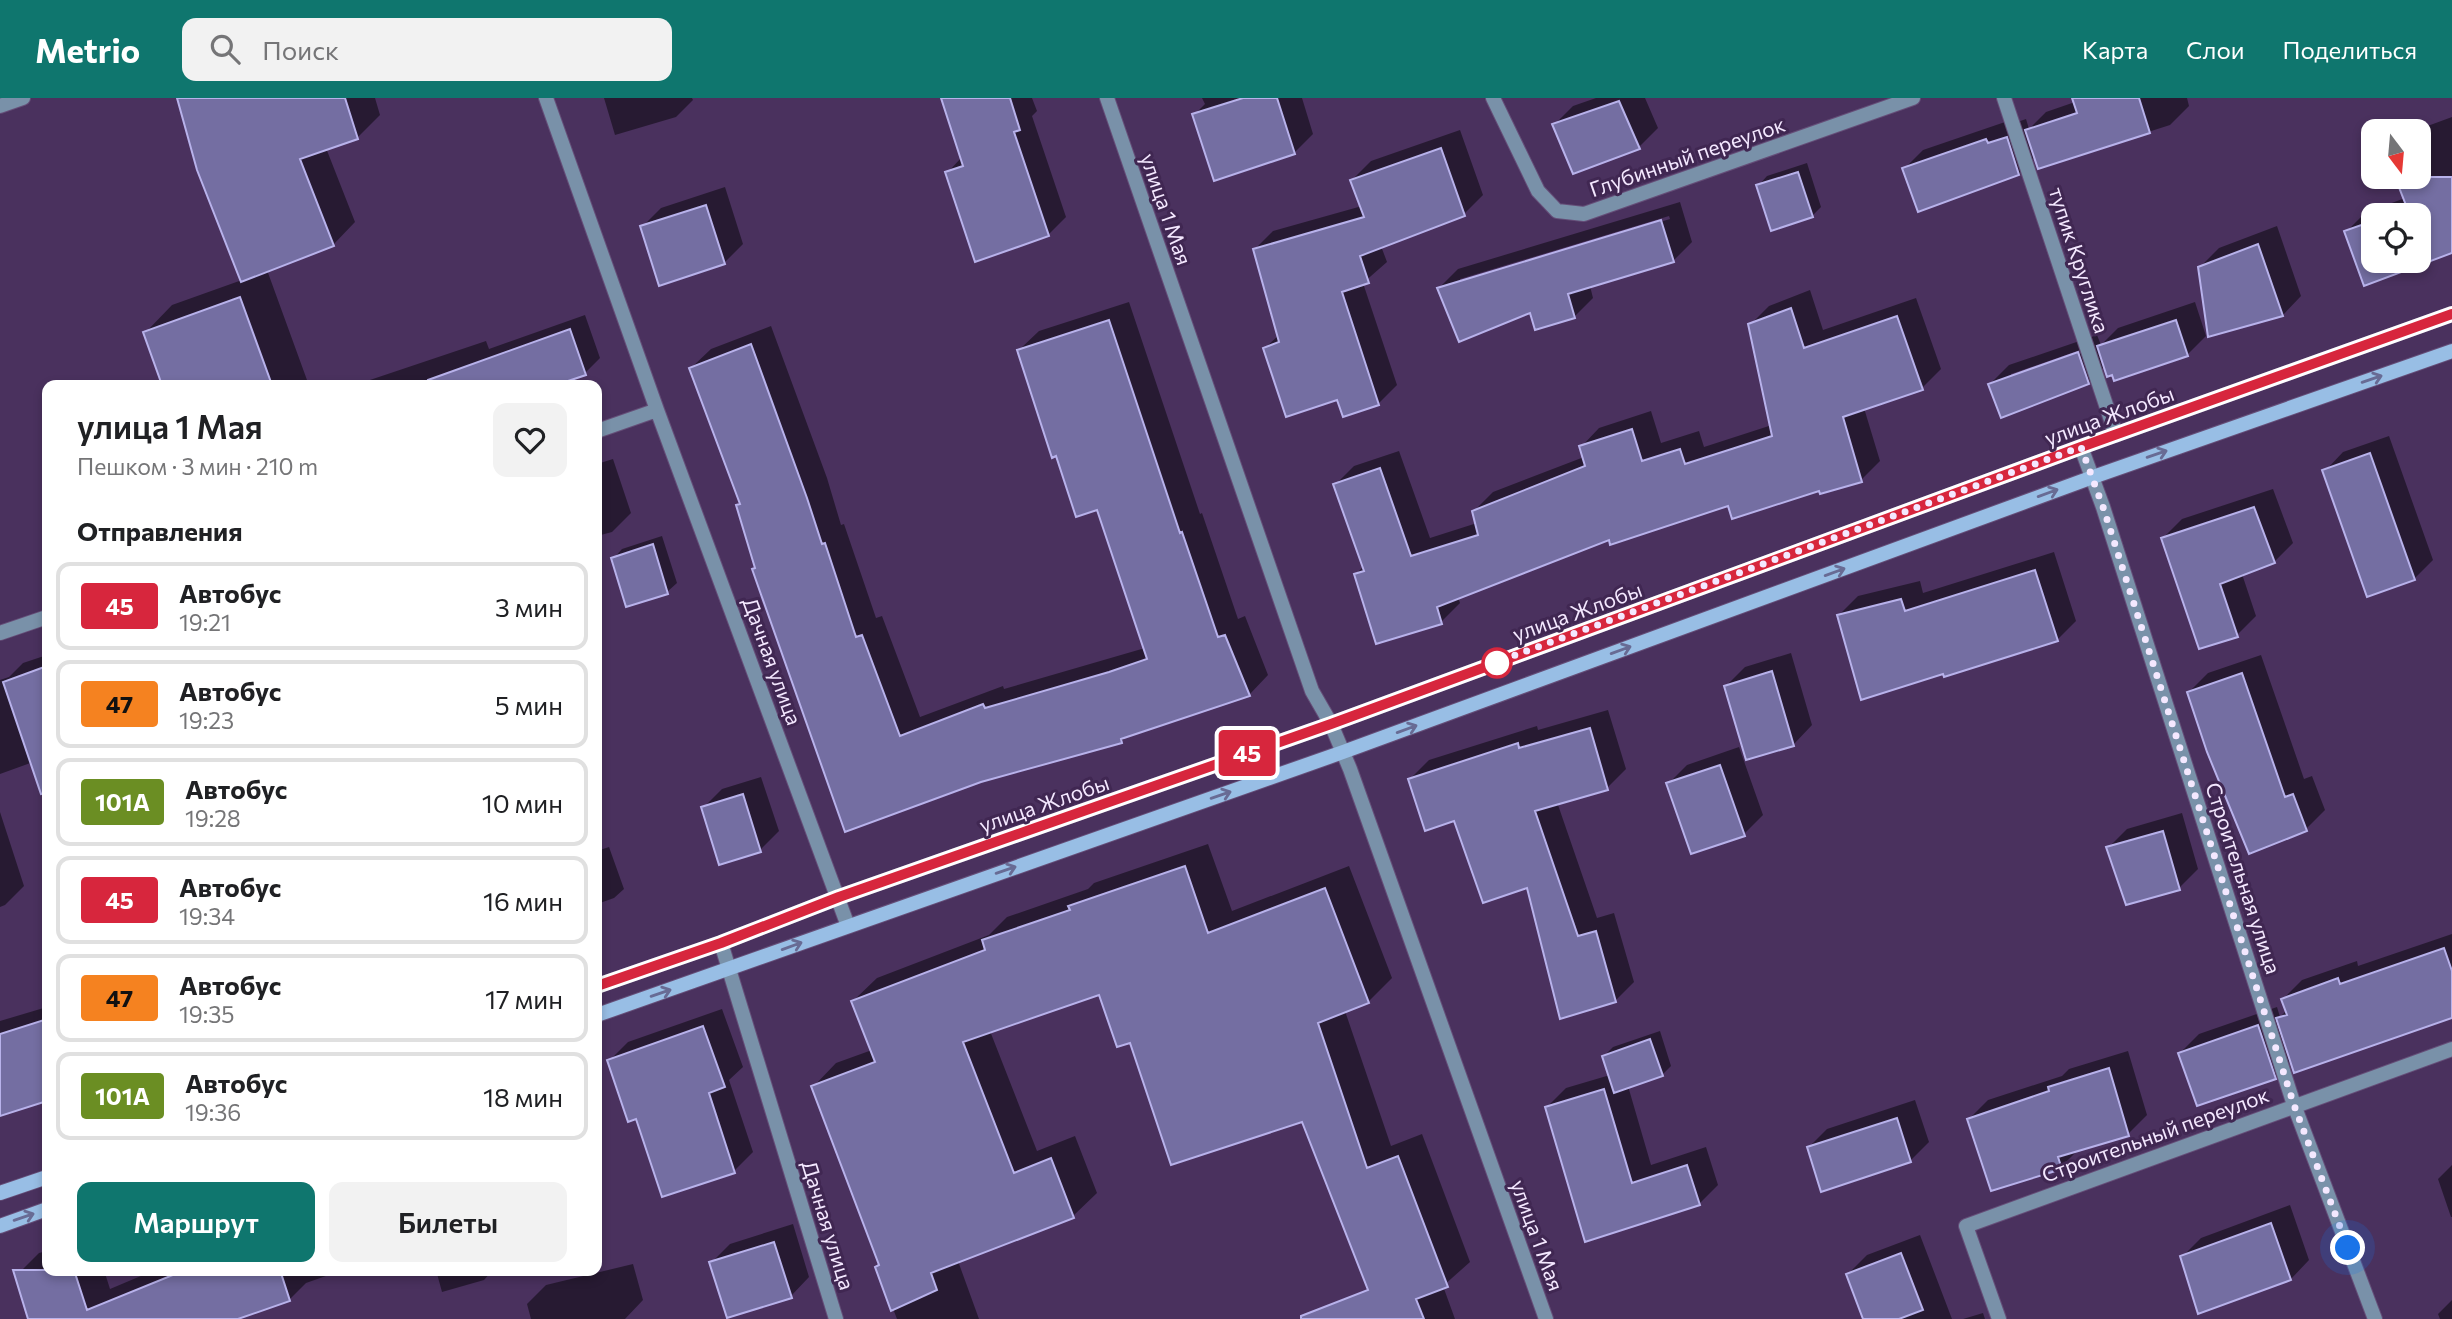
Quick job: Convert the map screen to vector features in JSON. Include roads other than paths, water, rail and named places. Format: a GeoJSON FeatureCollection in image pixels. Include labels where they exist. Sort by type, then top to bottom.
{"type":"FeatureCollection","features":[{"type":"Feature","properties":{"kind":"main road","name":"улица Жлобы"},"geometry":{"type":"LineString","coordinates":[[602,984],[721,943],[839,897],[1331,724],[2081,447],[2452,314]]}},
{"type":"Feature","properties":{"kind":"main road"},"geometry":{"type":"LineString","coordinates":[[602,1013],[1343,752],[2093,477],[2452,351]]}},
{"type":"Feature","properties":{"kind":"main road"},"geometry":{"type":"LineString","coordinates":[[0,1193],[42,1179]]}},
{"type":"Feature","properties":{"kind":"main road"},"geometry":{"type":"LineString","coordinates":[[0,1226],[42,1211]]}},
{"type":"Feature","properties":{"kind":"street"},"geometry":{"type":"LineString","coordinates":[[0,106],[23,98]]}},
{"type":"Feature","properties":{"kind":"street","name":"Дачная улица"},"geometry":{"type":"LineString","coordinates":[[546,98],[657,410],[848,926]]}},
{"type":"Feature","properties":{"kind":"street","name":"улица 1 Мая"},"geometry":{"type":"LineString","coordinates":[[1107,98],[1312,691],[1343,752],[1546,1319]]}},
{"type":"Feature","properties":{"kind":"street","name":"Глубинный переулок"},"geometry":{"type":"LineString","coordinates":[[1493,98],[1538,191],[1556,211],[1584,214],[1913,98]]}},
{"type":"Feature","properties":{"kind":"street","name":"тупик Круглика"},"geometry":{"type":"LineString","coordinates":[[2004,98],[2116,435]]}},
{"type":"Feature","properties":{"kind":"street"},"geometry":{"type":"LineString","coordinates":[[602,429],[657,410]]}},
{"type":"Feature","properties":{"kind":"street","name":"Строительная улица"},"geometry":{"type":"LineString","coordinates":[[2081,447],[2093,477],[2294,1105],[2375,1319]]}},
{"type":"Feature","properties":{"kind":"street"},"geometry":{"type":"LineString","coordinates":[[0,633],[42,619]]}},
{"type":"Feature","properties":{"kind":"street","name":"Дачная улица"},"geometry":{"type":"LineString","coordinates":[[721,943],[836,1319]]}},
{"type":"Feature","properties":{"kind":"street","name":"Строительный переулок"},"geometry":{"type":"LineString","coordinates":[[1999,1319],[1966,1226],[2452,1049]]}}]}
